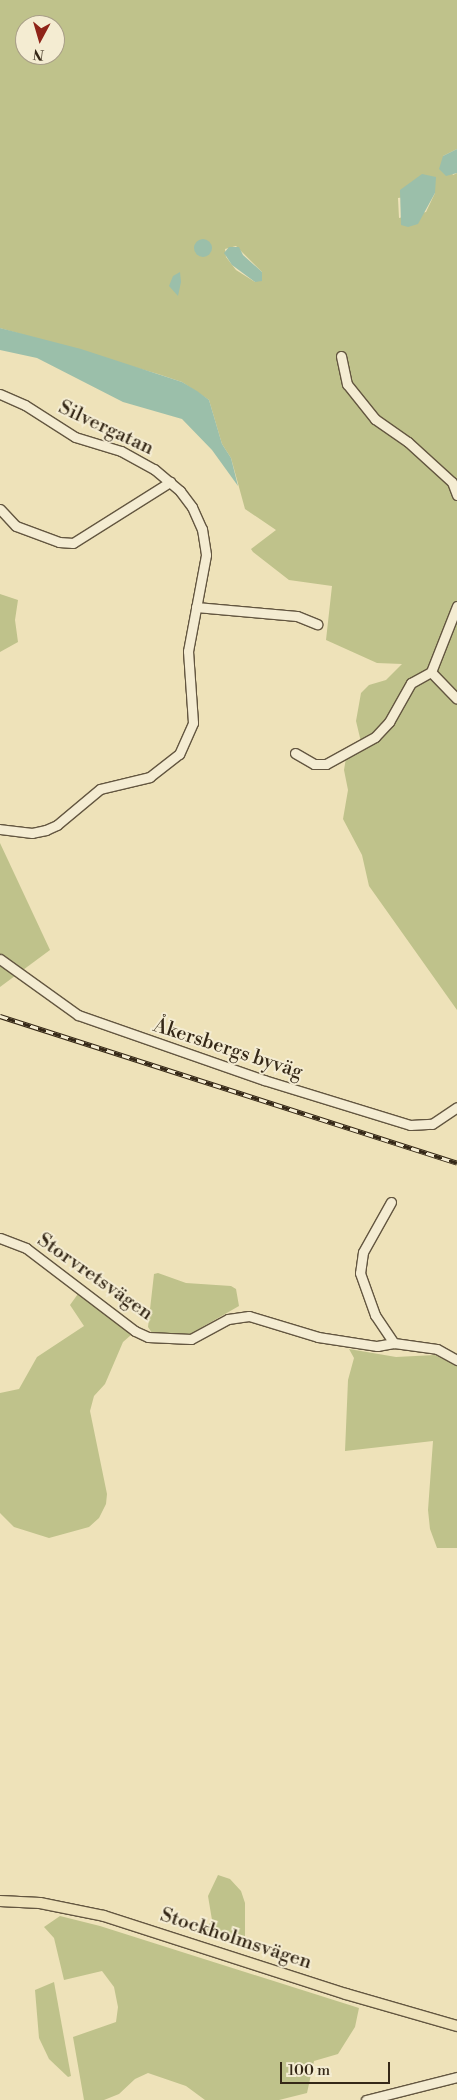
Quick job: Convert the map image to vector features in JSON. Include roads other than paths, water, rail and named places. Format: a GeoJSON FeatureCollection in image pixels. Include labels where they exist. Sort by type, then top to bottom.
{"type":"FeatureCollection","features":[{"type":"Feature","properties":{"kind":"main road","name":"Stockholmsvägen"},"geometry":{"type":"LineString","coordinates":[[0,1901],[40,1904],[104,1916],[355,1997],[457,2026]]}},
{"type":"Feature","properties":{"kind":"street"},"geometry":{"type":"LineString","coordinates":[[341,356],[347,384],[375,419],[408,442],[446,477],[457,495]]}},
{"type":"Feature","properties":{"kind":"street","name":"Silvergatan"},"geometry":{"type":"LineString","coordinates":[[0,394],[25,405],[75,437],[137,459],[170,482],[192,507],[202,529],[206,569],[196,607],[188,651],[194,717],[190,736],[179,754],[150,777],[100,789],[57,825],[46,830],[32,833],[0,829]]}},
{"type":"Feature","properties":{"kind":"street"},"geometry":{"type":"LineString","coordinates":[[0,509],[16,526],[59,542],[73,543],[170,482]]}},
{"type":"Feature","properties":{"kind":"street"},"geometry":{"type":"LineString","coordinates":[[431,672],[457,606]]}},
{"type":"Feature","properties":{"kind":"street"},"geometry":{"type":"LineString","coordinates":[[196,607],[297,616],[317,624]]}},
{"type":"Feature","properties":{"kind":"street"},"geometry":{"type":"LineString","coordinates":[[431,672],[457,700]]}},
{"type":"Feature","properties":{"kind":"street"},"geometry":{"type":"LineString","coordinates":[[295,754],[314,764],[326,764],[375,738],[389,722],[410,683],[422,675],[431,672]]}},
{"type":"Feature","properties":{"kind":"street","name":"Åkersbergs byväg"},"geometry":{"type":"LineString","coordinates":[[0,959],[78,1016],[264,1080],[410,1125],[432,1124],[457,1107]]}},
{"type":"Feature","properties":{"kind":"street"},"geometry":{"type":"LineString","coordinates":[[391,1202],[363,1252],[360,1273],[372,1308],[394,1343]]}},
{"type":"Feature","properties":{"kind":"street","name":"Storvretsvägen"},"geometry":{"type":"LineString","coordinates":[[0,1238],[26,1248],[135,1331],[148,1337],[191,1338],[228,1319],[249,1316],[318,1337],[377,1346],[394,1343],[437,1349],[457,1360]]}},
{"type":"Feature","properties":{"kind":"street"},"geometry":{"type":"LineString","coordinates":[[366,2100],[457,2077]]}},
{"type":"Feature","properties":{"kind":"railway"},"geometry":{"type":"LineString","coordinates":[[0,1016],[457,1163]]}}]}
